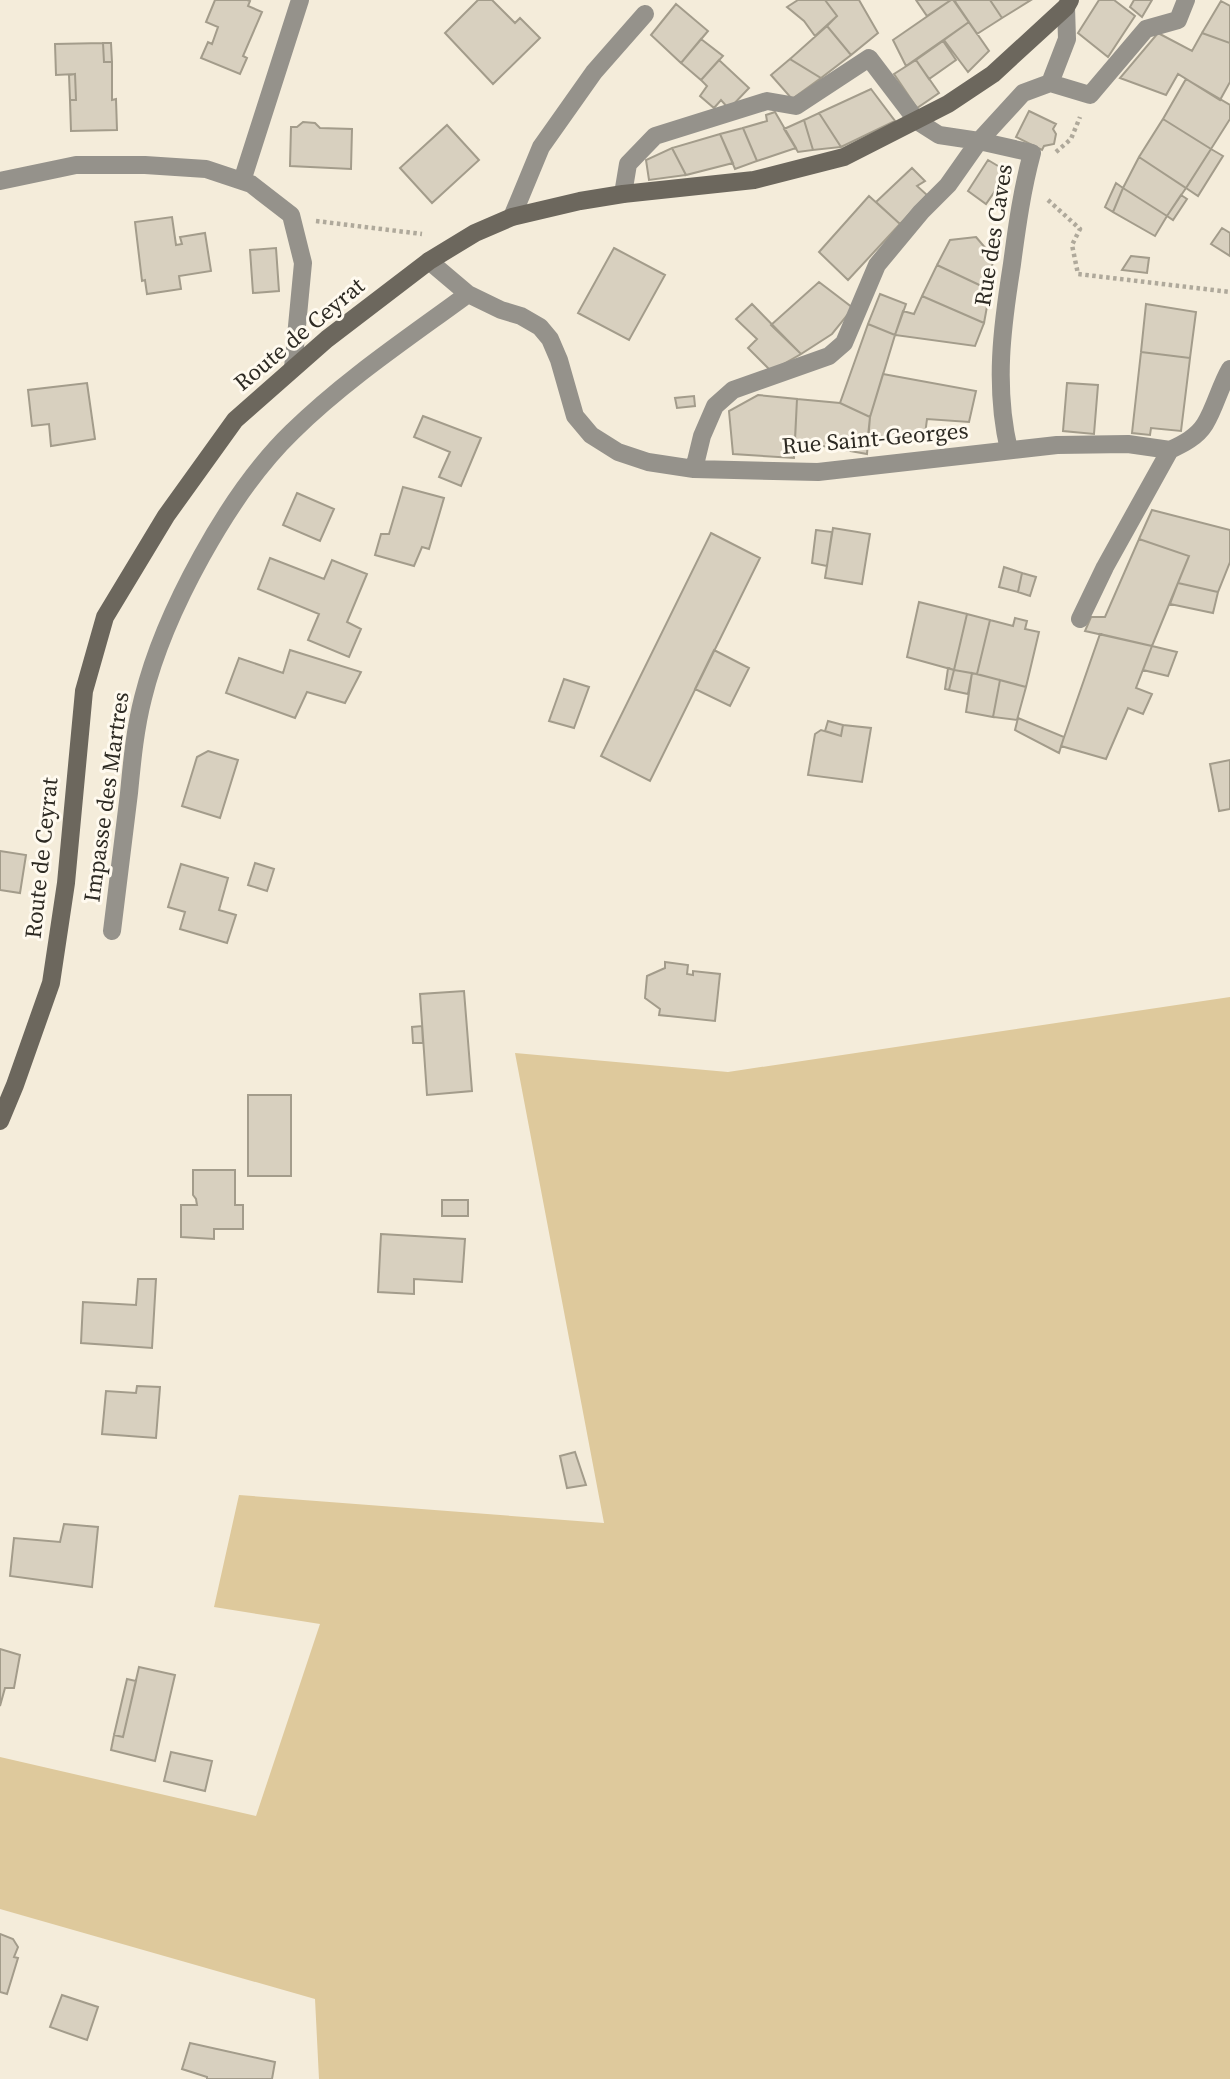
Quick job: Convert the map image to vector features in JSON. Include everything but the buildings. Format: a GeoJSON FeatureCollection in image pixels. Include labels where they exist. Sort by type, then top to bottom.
{"type":"FeatureCollection","features":[{"type":"Feature","properties":{"kind":"street"},"geometry":{"type":"LineString","coordinates":[[242,181],[300,0]]}},
{"type":"Feature","properties":{"kind":"street"},"geometry":{"type":"LineString","coordinates":[[694,469],[702,436],[715,406],[733,390],[829,356],[844,343],[877,265],[921,212],[948,185],[979,141],[1023,93],[1051,83],[1090,95],[1146,29],[1178,20],[1186,0]]}},
{"type":"Feature","properties":{"kind":"street"},"geometry":{"type":"LineString","coordinates":[[1051,83],[1067,39],[1068,3]]}},
{"type":"Feature","properties":{"kind":"street","name":"Route de Ceyrat"},"geometry":{"type":"LineString","coordinates":[[0,1121],[51,983],[65,883],[84,691],[105,617],[166,516],[235,419],[327,339],[429,261],[475,233],[512,217],[580,201],[754,180],[844,157],[948,104],[992,74],[1068,3]]}},
{"type":"Feature","properties":{"kind":"street"},"geometry":{"type":"LineString","coordinates":[[512,217],[541,147],[594,72],[645,14]]}},
{"type":"Feature","properties":{"kind":"street","name":"Rue des Caves"},"geometry":{"type":"LineString","coordinates":[[623,194],[628,164],[654,136],[767,101],[796,106],[869,58],[917,121],[939,135],[1032,153],[1023,186],[1002,332],[999,379],[1003,424],[1009,450]]}},
{"type":"Feature","properties":{"kind":"street"},"geometry":{"type":"LineString","coordinates":[[0,181],[76,165],[145,165],[206,169],[251,184],[292,215],[303,263],[293,368]]}},
{"type":"Feature","properties":{"kind":"street","name":"Rue Saint-Georges"},"geometry":{"type":"LineString","coordinates":[[429,261],[468,294],[500,310],[521,316],[545,333],[559,360],[575,416],[591,435],[618,452],[648,461],[694,469],[818,472],[1057,444],[1128,444],[1170,450]]}},
{"type":"Feature","properties":{"kind":"street","name":"Impasse des Martres"},"geometry":{"type":"LineString","coordinates":[[112,930],[135,737],[143,698],[164,631],[200,561],[244,489],[290,433],[339,389],[468,294]]}},
{"type":"Feature","properties":{"kind":"street"},"geometry":{"type":"LineString","coordinates":[[1080,619],[1105,567],[1170,450],[1188,442],[1205,425],[1230,369]]}},
{"type":"Feature","properties":{"kind":"path"},"geometry":{"type":"LineString","coordinates":[[1053,155],[1071,139],[1090,95]]}},
{"type":"Feature","properties":{"kind":"path"},"geometry":{"type":"LineString","coordinates":[[1045,197],[1080,229],[1072,245],[1078,274],[1230,292]]}},
{"type":"Feature","properties":{"kind":"path"},"geometry":{"type":"LineString","coordinates":[[292,215],[322,222],[420,234],[475,233]]}},
{"type":"Feature","properties":{"kind":"shaded area"},"geometry":{"type":"Polygon","coordinates":[[[1230,997],[1230,2079],[319,2079],[315,1999],[0,1909],[0,1757],[256,1816],[320,1624],[214,1607],[239,1495],[604,1523],[515,1053],[728,1072],[1230,997]]]}}]}
